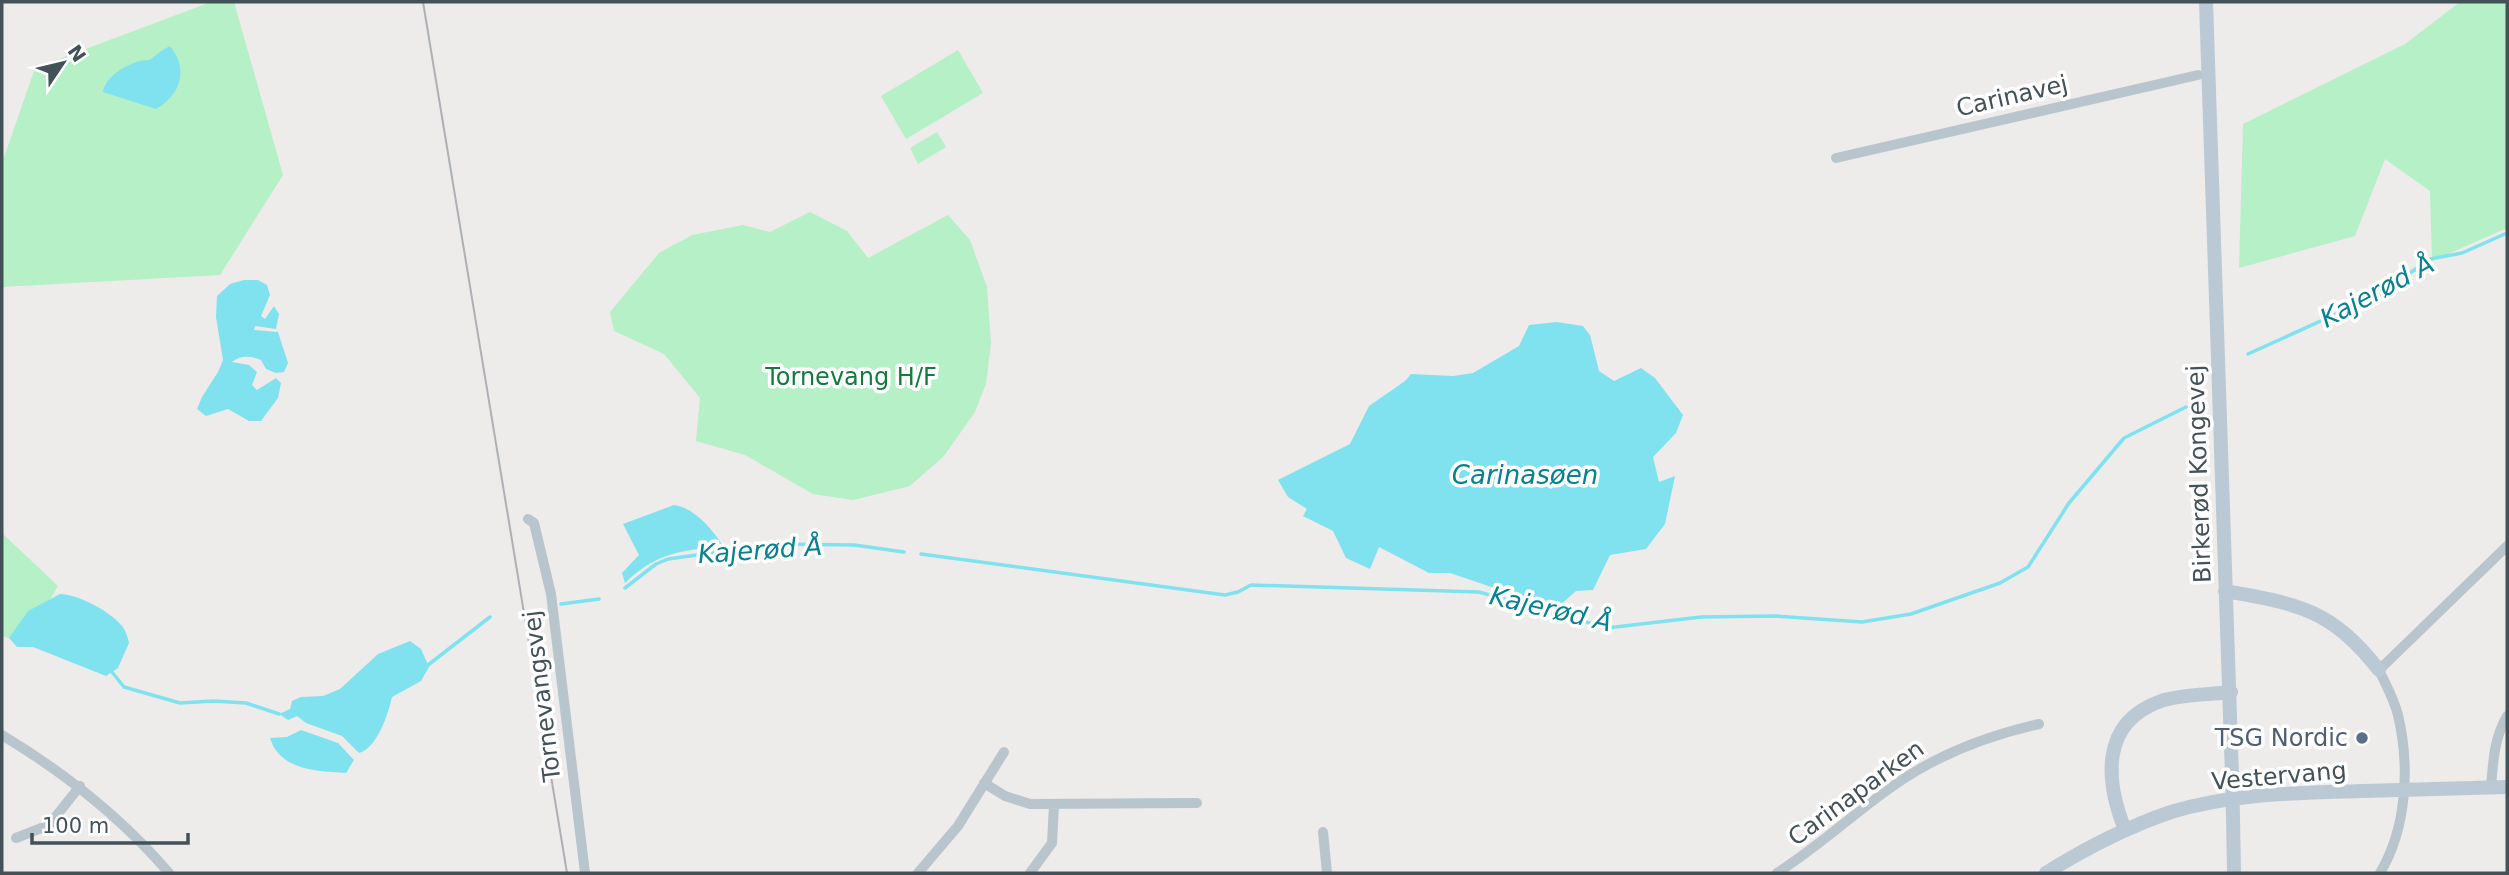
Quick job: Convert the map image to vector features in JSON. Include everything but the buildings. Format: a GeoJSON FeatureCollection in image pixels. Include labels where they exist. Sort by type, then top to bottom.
{"type":"FeatureCollection","features":[{"type":"Feature","properties":{"kind":"main road","name":"Birkerød Kongevej"},"geometry":{"type":"LineString","coordinates":[[2206,2],[2203,74],[2225,508],[2234,873]]}},
{"type":"Feature","properties":{"kind":"main road"},"geometry":{"type":"LineString","coordinates":[[2225,590],[2280,601],[2314,612],[2340,627],[2379,670]]}},
{"type":"Feature","properties":{"kind":"main road"},"geometry":{"type":"LineString","coordinates":[[2125,830],[2112,790],[2110,772],[2119,736],[2130,721],[2144,709],[2160,701],[2231,692]]}},
{"type":"Feature","properties":{"kind":"main road","name":"Vestervang"},"geometry":{"type":"LineString","coordinates":[[2046,873],[2081,851],[2125,830],[2173,812],[2268,794],[2507,787]]}},
{"type":"Feature","properties":{"kind":"street","name":"Carinavej"},"geometry":{"type":"LineString","coordinates":[[1836,158],[2203,74]]}},
{"type":"Feature","properties":{"kind":"street","name":"Tornevangsvej"},"geometry":{"type":"LineString","coordinates":[[528,519],[534,523],[551,594],[585,873]]}},
{"type":"Feature","properties":{"kind":"street"},"geometry":{"type":"LineString","coordinates":[[2380,873],[2389,859],[2399,826],[2404,790],[2398,715],[2379,670],[2507,546]]}},
{"type":"Feature","properties":{"kind":"street"},"geometry":{"type":"LineString","coordinates":[[2491,787],[2499,731],[2507,716]]}},
{"type":"Feature","properties":{"kind":"street","name":"Carinaparken"},"geometry":{"type":"LineString","coordinates":[[1777,873],[1797,861],[1922,767],[1987,737],[2039,723]]}},
{"type":"Feature","properties":{"kind":"street"},"geometry":{"type":"LineString","coordinates":[[3,737],[80,786],[117,818],[169,873]]}},
{"type":"Feature","properties":{"kind":"street"},"geometry":{"type":"LineString","coordinates":[[918,873],[958,825],[1004,752]]}},
{"type":"Feature","properties":{"kind":"street"},"geometry":{"type":"LineString","coordinates":[[984,783],[1017,801],[1054,805],[1197,803]]}},
{"type":"Feature","properties":{"kind":"street"},"geometry":{"type":"LineString","coordinates":[[16,838],[49,825],[80,786]]}},
{"type":"Feature","properties":{"kind":"street"},"geometry":{"type":"LineString","coordinates":[[1030,873],[1052,843],[1054,805]]}},
{"type":"Feature","properties":{"kind":"street"},"geometry":{"type":"LineString","coordinates":[[1324,832],[1327,873]]}},
{"type":"Feature","properties":{"kind":"green space"},"geometry":{"type":"Polygon","coordinates":[[[211,2],[234,2],[283,175],[220,275],[2,287],[2,163],[35,68],[211,2]]]}},
{"type":"Feature","properties":{"kind":"green space"},"geometry":{"type":"Polygon","coordinates":[[[2460,2],[2507,2],[2507,228],[2432,261],[2430,191],[2385,159],[2355,236],[2239,268],[2243,124],[2405,44],[2460,2]]]}},
{"type":"Feature","properties":{"kind":"green space"},"geometry":{"type":"Polygon","coordinates":[[[958,50],[983,93],[906,139],[881,96],[958,50]]]}},
{"type":"Feature","properties":{"kind":"green space"},"geometry":{"type":"Polygon","coordinates":[[[937,132],[946,147],[918,164],[910,148],[937,132]]]}},
{"type":"Feature","properties":{"kind":"green space","name":"Tornevang H/F"},"geometry":{"type":"Polygon","coordinates":[[[810,212],[847,231],[868,258],[948,215],[970,240],[987,287],[991,343],[986,384],[975,412],[944,456],[910,486],[853,500],[813,494],[745,455],[696,441],[700,398],[664,354],[614,331],[610,312],[659,253],[692,235],[743,225],[770,232],[810,212]]]}},
{"type":"Feature","properties":{"kind":"green space"},"geometry":{"type":"Polygon","coordinates":[[[2,533],[58,586],[24,643],[2,636],[2,533]]]}},
{"type":"Feature","properties":{"kind":"water"},"geometry":{"type":"Polygon","coordinates":[[[170,46],[181,72],[176,89],[165,103],[156,109],[103,92],[108,81],[117,72],[134,63],[151,59],[170,46]]]}},
{"type":"Feature","properties":{"kind":"water"},"geometry":{"type":"Polygon","coordinates":[[[258,280],[267,285],[270,295],[261,316],[265,319],[274,306],[279,314],[276,329],[255,326],[254,330],[278,332],[288,363],[284,372],[276,373],[266,369],[261,360],[254,358],[242,357],[232,362],[249,365],[257,372],[252,385],[257,390],[276,378],[281,383],[278,398],[261,421],[249,421],[228,409],[206,416],[197,409],[223,360],[216,317],[217,296],[230,284],[258,280]]]}},
{"type":"Feature","properties":{"kind":"water","name":"Carinasøen"},"geometry":{"type":"Polygon","coordinates":[[[1557,322],[1583,326],[1590,335],[1599,371],[1614,381],[1641,368],[1655,378],[1683,415],[1676,433],[1653,457],[1659,482],[1675,476],[1665,524],[1646,549],[1610,555],[1593,590],[1576,591],[1556,609],[1450,573],[1429,573],[1379,547],[1370,569],[1346,558],[1333,531],[1303,516],[1307,509],[1288,497],[1278,480],[1350,444],[1369,406],[1411,374],[1453,376],[1473,373],[1519,346],[1529,325],[1557,322]]]}},
{"type":"Feature","properties":{"kind":"water"},"geometry":{"type":"Polygon","coordinates":[[[674,505],[696,515],[723,546],[682,552],[659,559],[625,583],[622,573],[639,555],[623,524],[674,505]]]}},
{"type":"Feature","properties":{"kind":"water"},"geometry":{"type":"Polygon","coordinates":[[[60,594],[94,605],[123,627],[129,643],[118,668],[106,676],[33,647],[17,647],[9,638],[28,611],[60,594]]]}},
{"type":"Feature","properties":{"kind":"water"},"geometry":{"type":"Polygon","coordinates":[[[410,641],[421,649],[429,667],[421,681],[392,697],[381,730],[365,750],[359,753],[342,736],[306,723],[297,716],[288,720],[279,714],[290,709],[292,701],[301,697],[323,696],[340,689],[378,654],[410,641]]]}},
{"type":"Feature","properties":{"kind":"water"},"geometry":{"type":"Polygon","coordinates":[[[301,730],[338,743],[354,760],[346,773],[312,770],[282,757],[270,738],[287,737],[301,730]]]}},
{"type":"Feature","properties":{"kind":"waterway","name":"Kajerød Å"},"geometry":{"type":"LineString","coordinates":[[2248,354],[2380,294],[2430,259],[2462,253],[2507,233]]}},
{"type":"Feature","properties":{"kind":"waterway","name":"Kajerød Å"},"geometry":{"type":"LineString","coordinates":[[921,554],[1225,595],[1251,585],[1479,592],[1607,628],[1701,617],[1776,616],[1862,622],[1911,614],[2000,583],[2028,567],[2069,503],[2124,438],[2186,407]]}},
{"type":"Feature","properties":{"kind":"waterway","name":"Kajerød Å"},"geometry":{"type":"LineString","coordinates":[[625,588],[656,564],[668,559],[776,544],[854,545],[904,552]]}},
{"type":"Feature","properties":{"kind":"waterway","name":"Kajerød Å"},"geometry":{"type":"LineString","coordinates":[[561,604],[599,599]]}},
{"type":"Feature","properties":{"kind":"waterway","name":"Kajerød Å"},"geometry":{"type":"LineString","coordinates":[[428,665],[490,617]]}},
{"type":"Feature","properties":{"kind":"waterway"},"geometry":{"type":"LineString","coordinates":[[112,672],[124,687],[180,703],[246,703],[279,714]]}},
{"type":"Feature","properties":{"kind":"tram line"},"geometry":{"type":"LineString","coordinates":[[423,2],[567,873]]}},
{"type":"Feature","properties":{"kind":"place","name":"TSG Nordic"},"geometry":{"type":"Point","coordinates":[2362,738]}}]}
